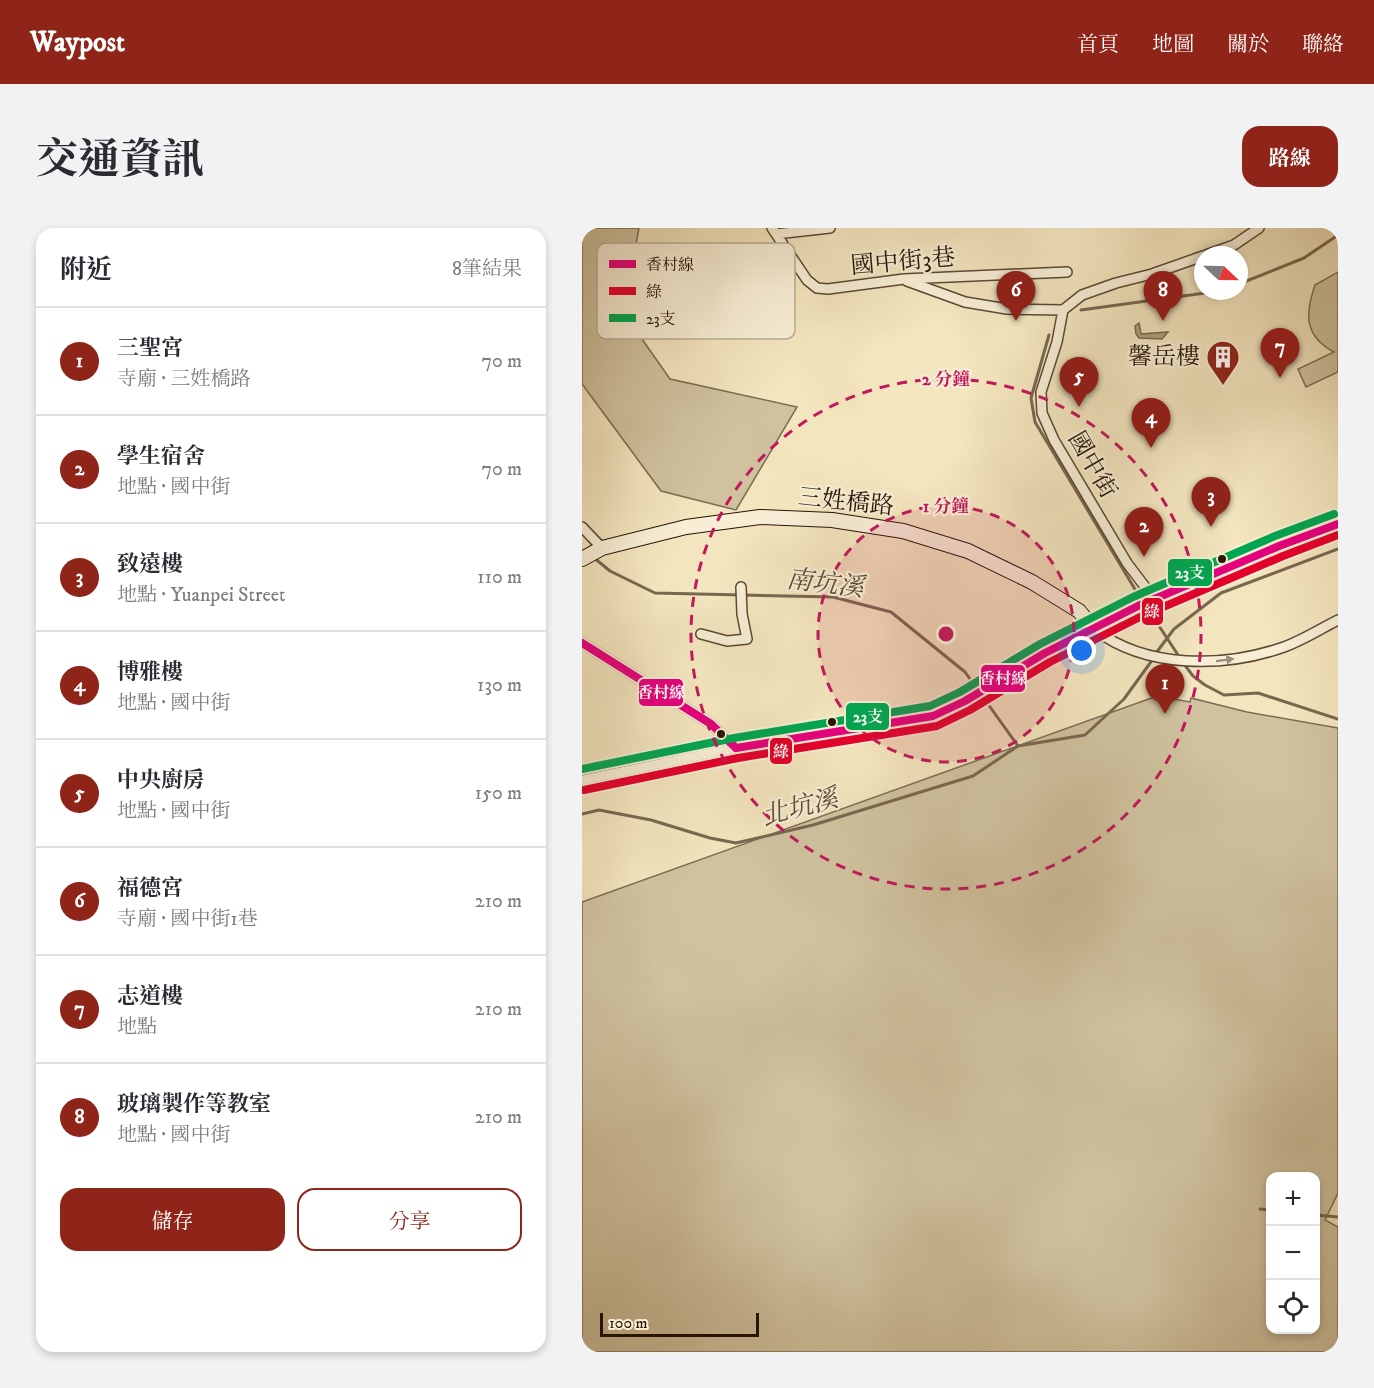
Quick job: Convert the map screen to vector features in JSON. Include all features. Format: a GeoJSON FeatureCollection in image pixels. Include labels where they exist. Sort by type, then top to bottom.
{"type":"FeatureCollection","features":[{"type":"Feature","properties":{"kind":"street"},"geometry":{"type":"LineString","coordinates":[[774,231],[830,228]]}},
{"type":"Feature","properties":{"kind":"street"},"geometry":{"type":"LineString","coordinates":[[1231,246],[1259,228]]}},
{"type":"Feature","properties":{"kind":"street"},"geometry":{"type":"LineString","coordinates":[[904,279],[965,302],[1007,309],[1063,310],[1082,296],[1116,283],[1194,259]]}},
{"type":"Feature","properties":{"kind":"street","name":"國中街3巷"},"geometry":{"type":"LineString","coordinates":[[795,262],[807,280],[817,288],[828,289],[904,279],[1067,272]]}},
{"type":"Feature","properties":{"kind":"street","name":"國中街"},"geometry":{"type":"LineString","coordinates":[[1063,310],[1057,342],[1041,392],[1042,413],[1054,440],[1127,563],[1155,600]]}},
{"type":"Feature","properties":{"kind":"street","name":"三姓橋路"},"geometry":{"type":"LineString","coordinates":[[582,559],[603,548],[686,527],[760,517],[832,520],[903,531],[968,551],[1032,582],[1079,611],[1094,629],[1109,641],[1167,659],[1216,662],[1245,657],[1287,646],[1338,620]]}},
{"type":"Feature","properties":{"kind":"street"},"geometry":{"type":"LineString","coordinates":[[582,780],[736,748],[933,716],[1045,653],[1155,600],[1279,546],[1338,524]]}},
{"type":"Feature","properties":{"kind":"street"},"geometry":{"type":"LineString","coordinates":[[582,527],[603,548]]}},
{"type":"Feature","properties":{"kind":"street"},"geometry":{"type":"LineString","coordinates":[[701,634],[727,641],[747,639],[742,614],[741,587]]}},
{"type":"Feature","properties":{"kind":"street"},"geometry":{"type":"LineString","coordinates":[[582,643],[711,724],[736,748]]}},
{"type":"Feature","properties":{"kind":"shaded area"},"geometry":{"type":"Polygon","coordinates":[[[582,228],[639,228],[636,243],[597,243],[597,339],[642,339],[670,379],[797,407],[736,510],[661,491],[582,384],[582,228]]]}},
{"type":"Feature","properties":{"kind":"shaded area"},"geometry":{"type":"Polygon","coordinates":[[[1338,272],[1338,372],[1306,387],[1298,369],[1334,352],[1317,339],[1309,323],[1310,305],[1315,285],[1338,272]]]}},
{"type":"Feature","properties":{"kind":"shaded area"},"geometry":{"type":"Polygon","coordinates":[[[1139,323],[1141,334],[1168,332],[1162,339],[1139,338],[1135,326],[1139,323]]]}},
{"type":"Feature","properties":{"kind":"shaded area"},"geometry":{"type":"Polygon","coordinates":[[[1157,696],[1190,702],[1191,698],[1247,712],[1338,728],[1338,1193],[1325,1220],[1338,1227],[1338,1352],[582,1352],[582,902],[1157,696]]]}},
{"type":"Feature","properties":{"kind":"waterway"},"geometry":{"type":"LineString","coordinates":[[1248,280],[1304,258],[1338,235]]}},
{"type":"Feature","properties":{"kind":"waterway"},"geometry":{"type":"LineString","coordinates":[[1081,310],[1194,295]]}},
{"type":"Feature","properties":{"kind":"waterway"},"geometry":{"type":"LineString","coordinates":[[1049,335],[1031,398],[1035,422],[1142,601]]}},
{"type":"Feature","properties":{"kind":"waterway"},"geometry":{"type":"LineString","coordinates":[[1156,653],[1174,629],[1221,593],[1338,549]]}},
{"type":"Feature","properties":{"kind":"waterway","name":"南坑溪"},"geometry":{"type":"LineString","coordinates":[[593,557],[610,571],[655,593],[833,597],[891,612],[965,672],[1018,746]]}},
{"type":"Feature","properties":{"kind":"waterway"},"geometry":{"type":"LineString","coordinates":[[1146,606],[1180,658]]}},
{"type":"Feature","properties":{"kind":"waterway","name":"北坑溪"},"geometry":{"type":"LineString","coordinates":[[582,814],[599,810],[651,820],[710,838],[736,843],[813,825],[973,776],[1018,746],[1085,735],[1124,699],[1153,659]]}},
{"type":"Feature","properties":{"kind":"waterway"},"geometry":{"type":"LineString","coordinates":[[1184,664],[1193,676],[1224,695],[1258,693],[1338,719]]}},
{"type":"Feature","properties":{"kind":"waterway"},"geometry":{"type":"LineString","coordinates":[[1260,1209],[1266,1210]]}},
{"type":"Feature","properties":{"kind":"waterway"},"geometry":{"type":"LineString","coordinates":[[1320,1215],[1338,1217]]}},
{"type":"Feature","properties":{"kind":"transit line","name":"23支"},"geometry":{"type":"LineString","coordinates":[[582,769],[734,738],[930,706],[960,692],[1040,644],[1133,597],[1275,536],[1334,514]]}},
{"type":"Feature","properties":{"kind":"transit line","name":"香村線"},"geometry":{"type":"LineString","coordinates":[[736,748],[933,716],[965,701],[1045,653],[1138,606],[1279,546],[1338,524]]}},
{"type":"Feature","properties":{"kind":"transit line","name":"綠"},"geometry":{"type":"LineString","coordinates":[[584,790],[738,758],[937,726],[970,710],[1050,662],[1142,616],[1338,535]]}},
{"type":"Feature","properties":{"kind":"transit line","name":"香村線"},"geometry":{"type":"LineString","coordinates":[[582,643],[711,724],[736,748]]}},
{"type":"Feature","properties":{"kind":"place","name":"福德宮"},"geometry":{"type":"Point","coordinates":[1016,321]}},
{"type":"Feature","properties":{"kind":"place","name":"玻璃製作等教室"},"geometry":{"type":"Point","coordinates":[1163,321]}},
{"type":"Feature","properties":{"kind":"place","name":"志道樓"},"geometry":{"type":"Point","coordinates":[1280,378]}},
{"type":"Feature","properties":{"kind":"place","name":"馨岳樓"},"geometry":{"type":"Point","coordinates":[1223,386]}},
{"type":"Feature","properties":{"kind":"place","name":"中央廚房"},"geometry":{"type":"Point","coordinates":[1079,407]}},
{"type":"Feature","properties":{"kind":"place","name":"博雅樓"},"geometry":{"type":"Point","coordinates":[1151,448]}},
{"type":"Feature","properties":{"kind":"place","name":"致遠樓"},"geometry":{"type":"Point","coordinates":[1211,527]}},
{"type":"Feature","properties":{"kind":"place","name":"學生宿舍"},"geometry":{"type":"Point","coordinates":[1144,557]}},
{"type":"Feature","properties":{"kind":"place","name":"三聖宮"},"geometry":{"type":"Point","coordinates":[1165,714]}}]}
